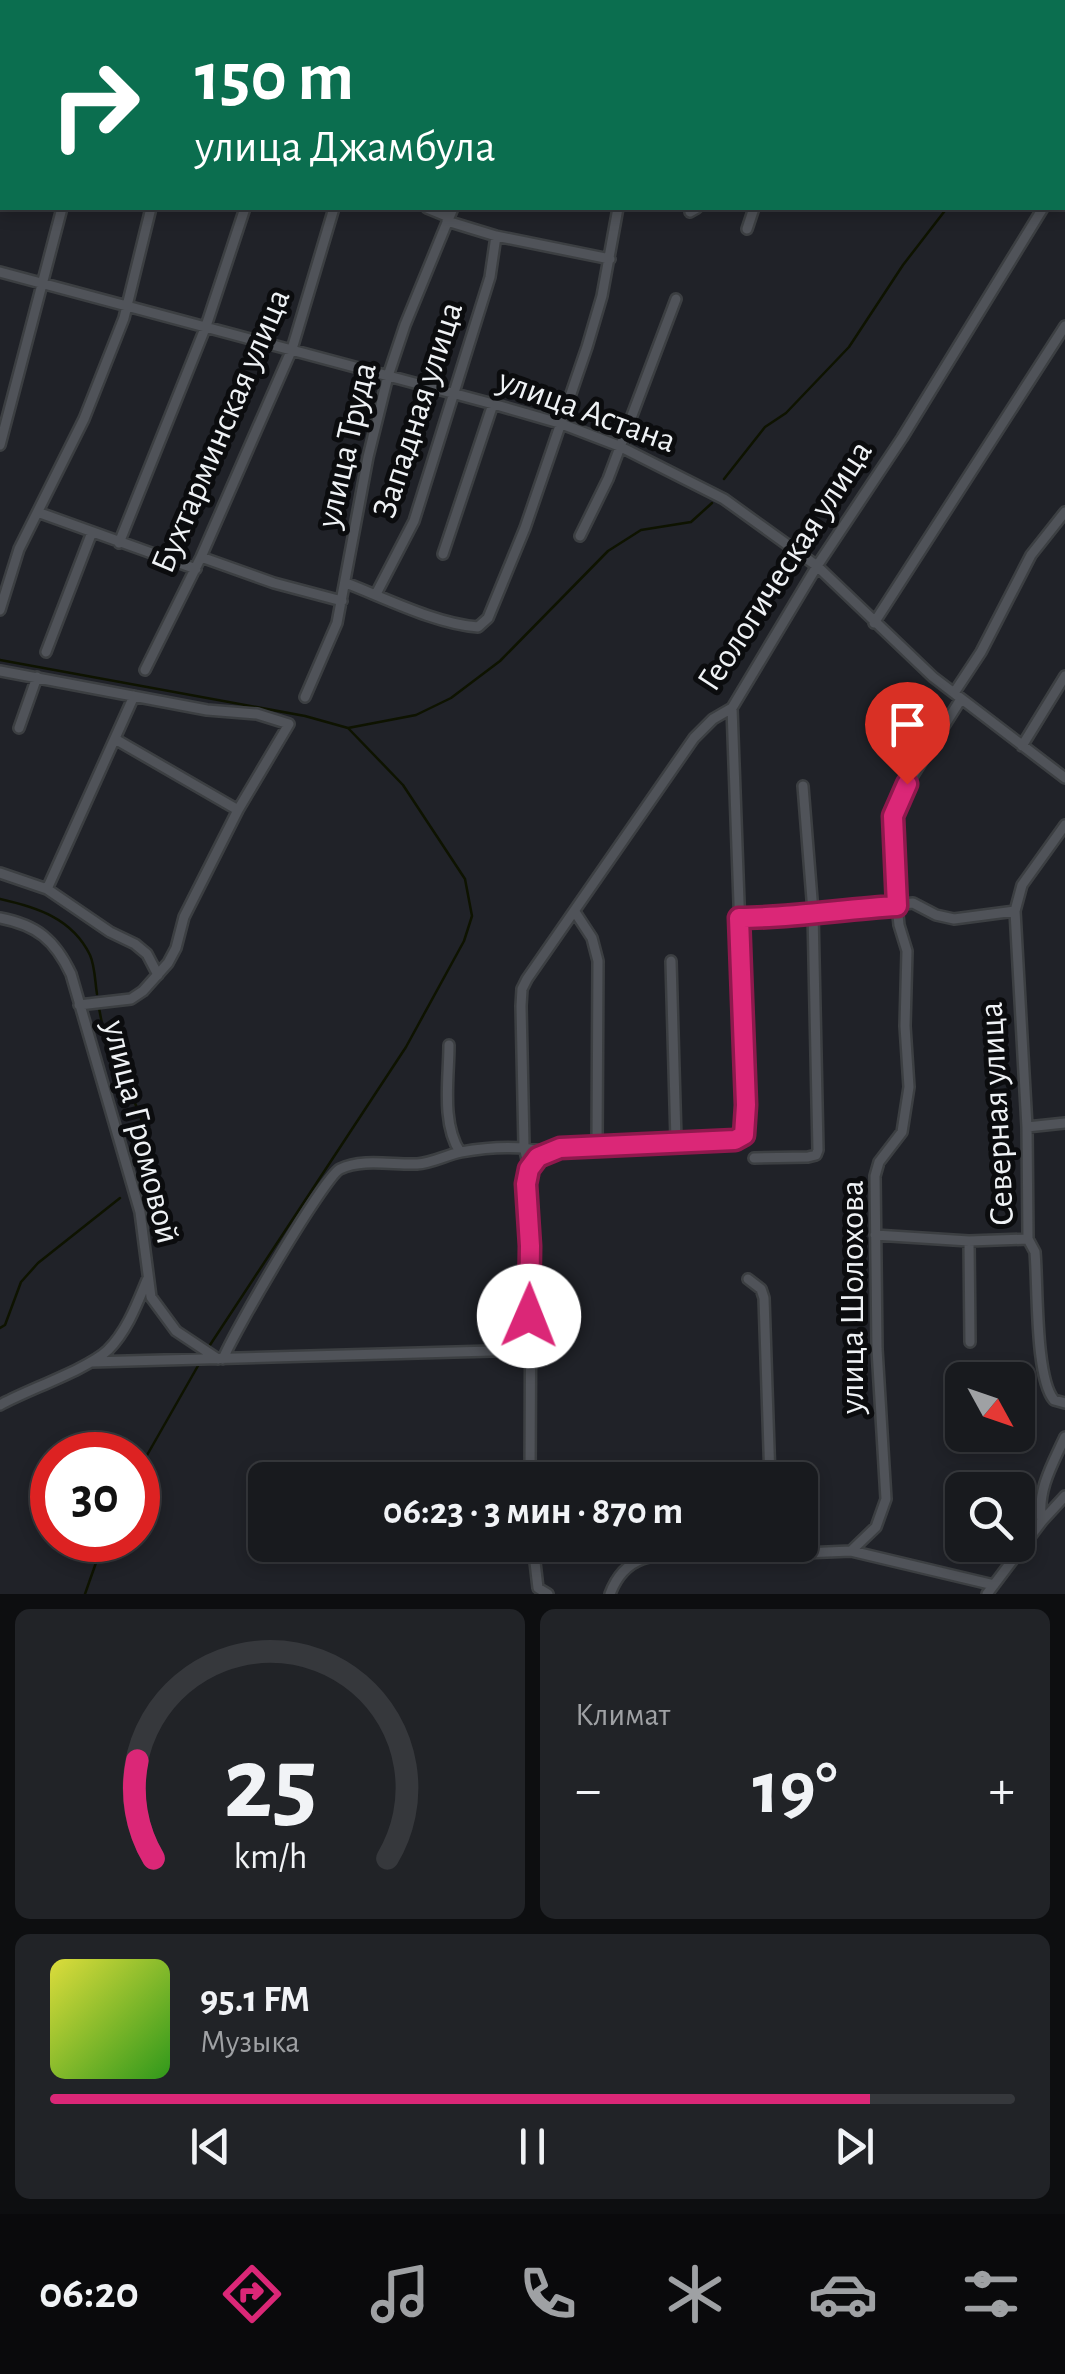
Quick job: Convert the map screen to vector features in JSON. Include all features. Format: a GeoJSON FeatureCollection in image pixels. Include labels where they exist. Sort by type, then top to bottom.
{"type":"FeatureCollection","features":[{"type":"Feature","properties":{"kind":"street"},"geometry":{"type":"LineString","coordinates":[[0,444],[61,210]]}},
{"type":"Feature","properties":{"kind":"street"},"geometry":{"type":"LineString","coordinates":[[0,610],[20,549],[84,419],[127,306],[151,210]]}},
{"type":"Feature","properties":{"kind":"street"},"geometry":{"type":"LineString","coordinates":[[119,543],[206,326],[244,210]]}},
{"type":"Feature","properties":{"kind":"street","name":"Бухтарминская улица"},"geometry":{"type":"LineString","coordinates":[[145,670],[196,569],[292,349],[333,210]]}},
{"type":"Feature","properties":{"kind":"street"},"geometry":{"type":"LineString","coordinates":[[346,583],[413,610],[468,626],[482,624],[488,618],[587,347],[610,259],[618,210]]}},
{"type":"Feature","properties":{"kind":"street"},"geometry":{"type":"LineString","coordinates":[[747,230],[753,210]]}},
{"type":"Feature","properties":{"kind":"street","name":"Геологическая улица"},"geometry":{"type":"LineString","coordinates":[[524,1146],[522,990],[694,738],[713,719],[732,708],[1041,210]]}},
{"type":"Feature","properties":{"kind":"street"},"geometry":{"type":"LineString","coordinates":[[450,215],[496,236],[610,259]]}},
{"type":"Feature","properties":{"kind":"street","name":"улица Труда"},"geometry":{"type":"LineString","coordinates":[[305,697],[329,647],[342,601],[368,457],[388,376],[450,215]]}},
{"type":"Feature","properties":{"kind":"street","name":"Западная улица"},"geometry":{"type":"LineString","coordinates":[[376,594],[414,521],[490,278],[496,236]]}},
{"type":"Feature","properties":{"kind":"street","name":"улица Астана"},"geometry":{"type":"LineString","coordinates":[[0,272],[452,392],[559,423],[619,446],[717,495],[817,566],[874,623],[958,696],[1065,778]]}},
{"type":"Feature","properties":{"kind":"street"},"geometry":{"type":"LineString","coordinates":[[580,536],[608,478],[676,299]]}},
{"type":"Feature","properties":{"kind":"street"},"geometry":{"type":"LineString","coordinates":[[874,623],[1065,326]]}},
{"type":"Feature","properties":{"kind":"street"},"geometry":{"type":"LineString","coordinates":[[444,554],[493,404]]}},
{"type":"Feature","properties":{"kind":"street","name":"улица Шолохова"},"geometry":{"type":"LineString","coordinates":[[851,1551],[876,1527],[886,1498],[877,1349],[876,1169],[902,1132],[909,1087],[904,1026],[907,951],[897,906],[894,810],[1031,555],[1065,512]]}},
{"type":"Feature","properties":{"kind":"street"},"geometry":{"type":"LineString","coordinates":[[40,513],[196,569]]}},
{"type":"Feature","properties":{"kind":"street"},"geometry":{"type":"LineString","coordinates":[[46,652],[92,532]]}},
{"type":"Feature","properties":{"kind":"street"},"geometry":{"type":"LineString","coordinates":[[201,557],[274,583],[342,601]]}},
{"type":"Feature","properties":{"kind":"street"},"geometry":{"type":"LineString","coordinates":[[0,670],[207,710],[257,714],[289,724],[238,810],[184,916],[176,948],[158,976],[144,992],[131,999],[80,1005]]}},
{"type":"Feature","properties":{"kind":"street"},"geometry":{"type":"LineString","coordinates":[[1022,746],[1065,676]]}},
{"type":"Feature","properties":{"kind":"street"},"geometry":{"type":"LineString","coordinates":[[20,728],[37,677]]}},
{"type":"Feature","properties":{"kind":"street"},"geometry":{"type":"LineString","coordinates":[[46,889],[134,696]]}},
{"type":"Feature","properties":{"kind":"street"},"geometry":{"type":"LineString","coordinates":[[221,1359],[327,1180],[339,1170],[358,1164],[421,1164],[460,1152],[524,1146],[542,1154],[598,1144],[735,1140],[744,1135],[746,1085],[732,708]]}},
{"type":"Feature","properties":{"kind":"street"},"geometry":{"type":"LineString","coordinates":[[115,739],[238,810]]}},
{"type":"Feature","properties":{"kind":"street"},"geometry":{"type":"LineString","coordinates":[[754,1158],[816,1155],[819,1134],[814,912],[803,786]]}},
{"type":"Feature","properties":{"kind":"street","name":"Северная улица"},"geometry":{"type":"LineString","coordinates":[[1065,826],[1022,885],[1015,911],[1027,1126],[1028,1239],[1036,1252],[1042,1369],[1047,1392],[1054,1400],[1065,1403]]}},
{"type":"Feature","properties":{"kind":"street"},"geometry":{"type":"LineString","coordinates":[[0,872],[46,889],[147,954],[158,976]]}},
{"type":"Feature","properties":{"kind":"street"},"geometry":{"type":"LineString","coordinates":[[739,918],[914,904],[954,919],[1015,911]]}},
{"type":"Feature","properties":{"kind":"street"},"geometry":{"type":"LineString","coordinates":[[576,912],[592,938],[598,961],[598,1144]]}},
{"type":"Feature","properties":{"kind":"street","name":"улица Громовой"},"geometry":{"type":"LineString","coordinates":[[0,918],[23,922],[61,952],[71,974],[140,1212],[150,1297],[164,1319],[188,1341],[221,1359]]}},
{"type":"Feature","properties":{"kind":"street"},"geometry":{"type":"LineString","coordinates":[[671,961],[676,1140]]}},
{"type":"Feature","properties":{"kind":"street"},"geometry":{"type":"LineString","coordinates":[[449,1045],[449,1113],[452,1136],[460,1152]]}},
{"type":"Feature","properties":{"kind":"street"},"geometry":{"type":"LineString","coordinates":[[1027,1126],[1065,1122]]}},
{"type":"Feature","properties":{"kind":"street"},"geometry":{"type":"LineString","coordinates":[[524,1146],[529,1169],[526,1184],[530,1246],[530,1462]]}},
{"type":"Feature","properties":{"kind":"street"},"geometry":{"type":"LineString","coordinates":[[529,1169],[542,1154]]}},
{"type":"Feature","properties":{"kind":"street"},"geometry":{"type":"LineString","coordinates":[[875,1235],[969,1242],[1028,1239]]}},
{"type":"Feature","properties":{"kind":"street"},"geometry":{"type":"LineString","coordinates":[[969,1242],[970,1342]]}},
{"type":"Feature","properties":{"kind":"street"},"geometry":{"type":"LineString","coordinates":[[748,1279],[762,1289],[764,1298],[769,1462]]}},
{"type":"Feature","properties":{"kind":"street"},"geometry":{"type":"LineString","coordinates":[[0,1405],[92,1362],[108,1350],[130,1320],[147,1280]]}},
{"type":"Feature","properties":{"kind":"street"},"geometry":{"type":"LineString","coordinates":[[92,1362],[528,1350]]}},
{"type":"Feature","properties":{"kind":"street"},"geometry":{"type":"LineString","coordinates":[[1042,1521],[1048,1472],[1065,1437]]}},
{"type":"Feature","properties":{"kind":"street"},"geometry":{"type":"LineString","coordinates":[[818,1550],[851,1551],[990,1590],[1065,1496]]}},
{"type":"Feature","properties":{"kind":"street"},"geometry":{"type":"LineString","coordinates":[[535,1562],[538,1588],[548,1594]]}},
{"type":"Feature","properties":{"kind":"street"},"geometry":{"type":"LineString","coordinates":[[610,1594],[618,1576],[635,1562]]}},
{"type":"Feature","properties":{"kind":"waterway"},"geometry":{"type":"LineString","coordinates":[[724,479],[765,427],[786,413],[849,347],[903,265],[945,210]]}},
{"type":"Feature","properties":{"kind":"waterway"},"geometry":{"type":"LineString","coordinates":[[348,728],[416,715],[451,698],[500,661],[608,551],[641,530],[691,522],[712,503]]}},
{"type":"Feature","properties":{"kind":"waterway"},"geometry":{"type":"LineString","coordinates":[[0,660],[305,716],[348,728],[403,785],[465,879],[472,916],[464,941],[406,1047],[208,1348]]}},
{"type":"Feature","properties":{"kind":"waterway"},"geometry":{"type":"LineString","coordinates":[[0,899],[40,910],[73,932],[92,959],[97,994]]}},
{"type":"Feature","properties":{"kind":"waterway"},"geometry":{"type":"LineString","coordinates":[[99,1008],[108,1055],[126,1080],[142,1121],[147,1150],[139,1175]]}},
{"type":"Feature","properties":{"kind":"waterway"},"geometry":{"type":"LineString","coordinates":[[0,1328],[5,1325],[21,1282],[38,1263],[120,1198]]}},
{"type":"Feature","properties":{"kind":"waterway"},"geometry":{"type":"LineString","coordinates":[[160,1432],[199,1364]]}},
{"type":"Feature","properties":{"kind":"waterway"},"geometry":{"type":"LineString","coordinates":[[85,1594],[96,1562]]}},
{"type":"Feature","properties":{"kind":"route"},"geometry":{"type":"LineString","coordinates":[[529,1316],[529,1169],[538,1157],[560,1148],[735,1140],[744,1135],[747,1125],[739,918],[897,906],[893,816],[907,784]]}}]}
